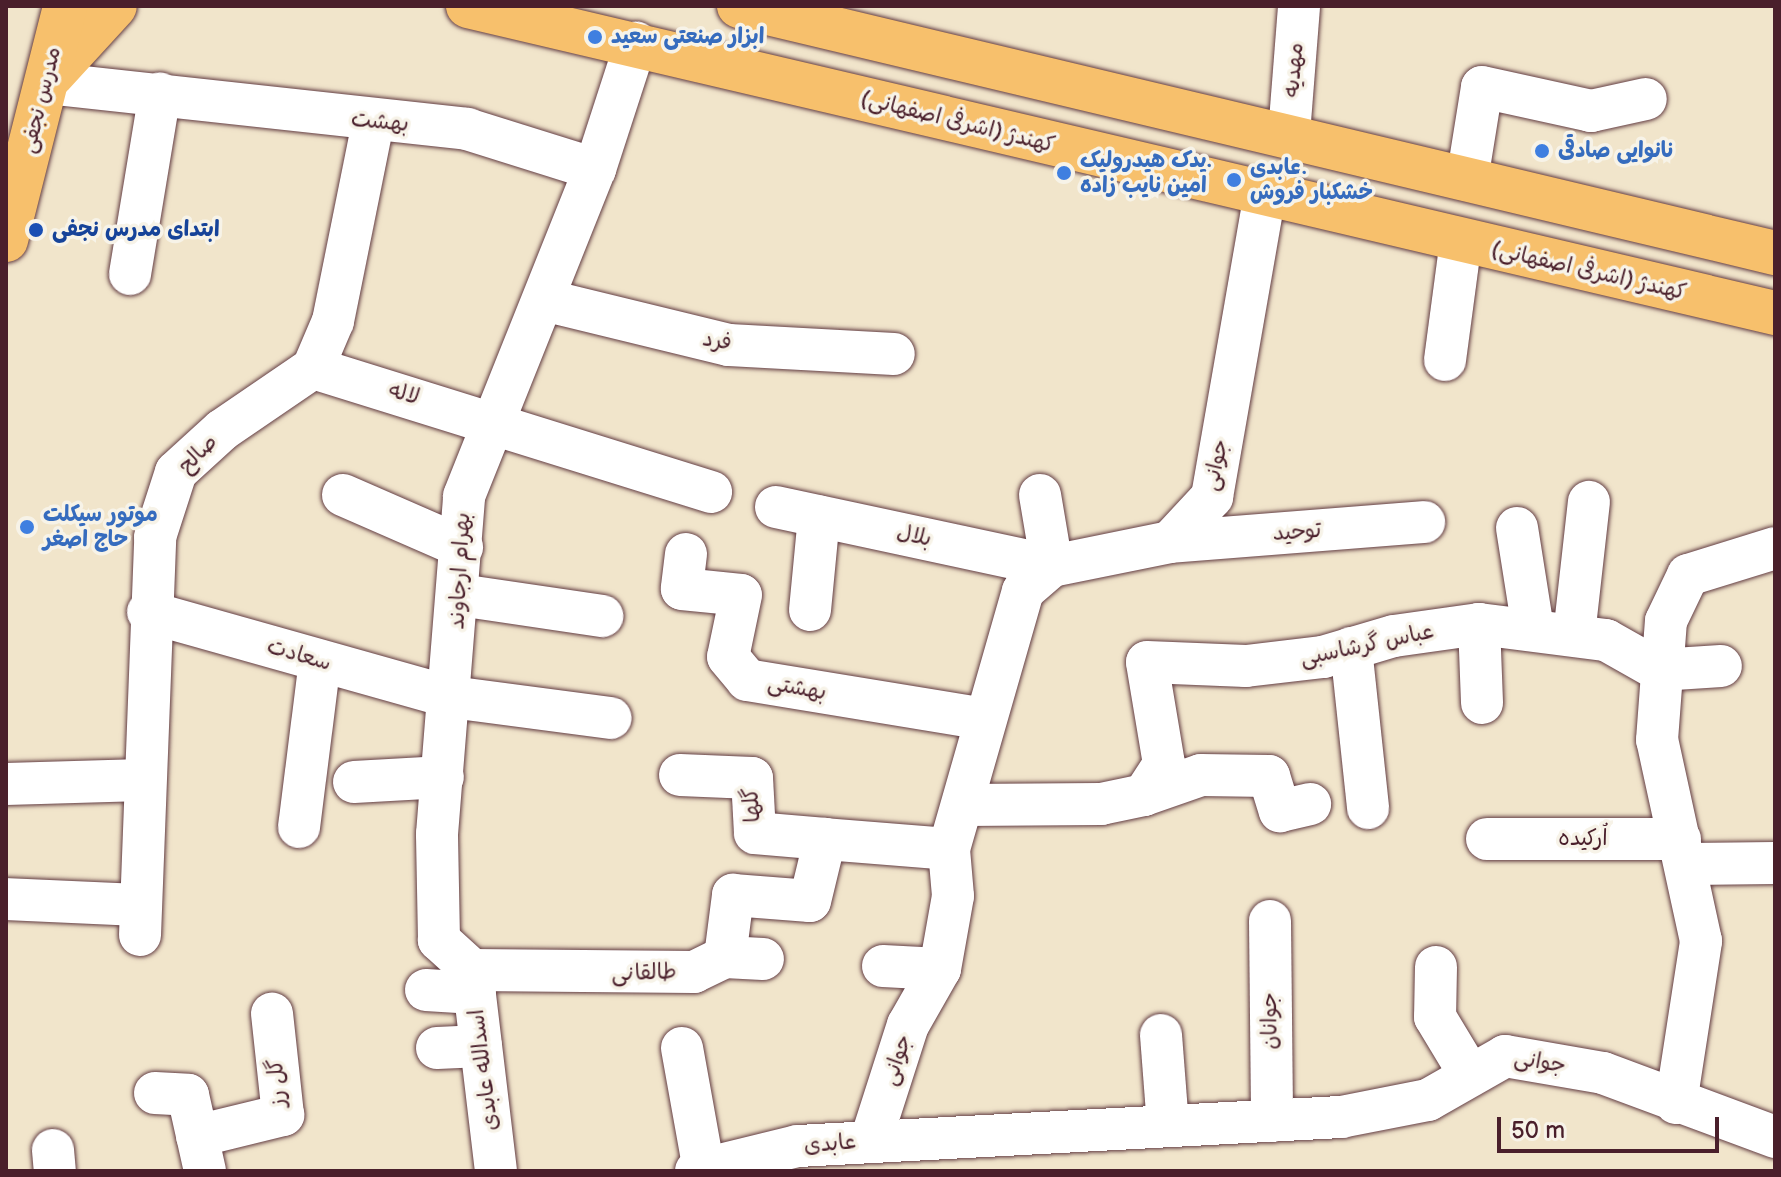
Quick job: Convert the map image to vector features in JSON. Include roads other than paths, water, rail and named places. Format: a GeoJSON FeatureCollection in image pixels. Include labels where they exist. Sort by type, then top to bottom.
{"type":"FeatureCollection","features":[{"type":"Feature","properties":{"kind":"main road","name":"مدرس نجفی"},"geometry":{"type":"LineString","coordinates":[[6,240],[65,6]]}},
{"type":"Feature","properties":{"kind":"main road"},"geometry":{"type":"LineString","coordinates":[[46,83],[115,6]]}},
{"type":"Feature","properties":{"kind":"main road","name":"کهندژ (اشرفی اصفهانی)"},"geometry":{"type":"LineString","coordinates":[[468,6],[636,43],[1264,198],[1775,313]]}},
{"type":"Feature","properties":{"kind":"main road"},"geometry":{"type":"LineString","coordinates":[[739,6],[1289,134],[1775,253]]}},
{"type":"Feature","properties":{"kind":"street","name":"مهدیه"},"geometry":{"type":"LineString","coordinates":[[1289,134],[1299,6]]}},
{"type":"Feature","properties":{"kind":"street","name":"بهرام ارجاوند"},"geometry":{"type":"LineString","coordinates":[[473,981],[439,940],[443,777],[460,595],[464,496],[595,169],[636,43]]}},
{"type":"Feature","properties":{"kind":"street","name":"بهشت"},"geometry":{"type":"LineString","coordinates":[[46,83],[160,93],[373,123],[467,129],[595,169]]}},
{"type":"Feature","properties":{"kind":"street"},"geometry":{"type":"LineString","coordinates":[[1467,180],[1482,87],[1591,111],[1646,99]]}},
{"type":"Feature","properties":{"kind":"street"},"geometry":{"type":"LineString","coordinates":[[130,274],[160,93]]}},
{"type":"Feature","properties":{"kind":"street"},"geometry":{"type":"LineString","coordinates":[[313,368],[340,293],[373,123]]}},
{"type":"Feature","properties":{"kind":"street","name":"جوانی"},"geometry":{"type":"LineString","coordinates":[[1170,542],[1212,497],[1264,198]]}},
{"type":"Feature","properties":{"kind":"street"},"geometry":{"type":"LineString","coordinates":[[1445,360],[1461,240]]}},
{"type":"Feature","properties":{"kind":"street","name":"فرد"},"geometry":{"type":"LineString","coordinates":[[544,300],[729,345],[894,354]]}},
{"type":"Feature","properties":{"kind":"street","name":"لاله"},"geometry":{"type":"LineString","coordinates":[[313,368],[496,420]]}},
{"type":"Feature","properties":{"kind":"street","name":"صالح"},"geometry":{"type":"LineString","coordinates":[[6,899],[140,920],[148,612],[155,537],[176,472],[222,430],[313,368]]}},
{"type":"Feature","properties":{"kind":"street"},"geometry":{"type":"LineString","coordinates":[[496,420],[711,492]]}},
{"type":"Feature","properties":{"kind":"street"},"geometry":{"type":"LineString","coordinates":[[343,495],[462,547]]}},
{"type":"Feature","properties":{"kind":"street"},"geometry":{"type":"LineString","coordinates":[[1040,495],[1052,566],[1170,542]]}},
{"type":"Feature","properties":{"kind":"street"},"geometry":{"type":"LineString","coordinates":[[1574,635],[1589,502]]}},
{"type":"Feature","properties":{"kind":"street","name":"بلال"},"geometry":{"type":"LineString","coordinates":[[776,507],[1052,566]]}},
{"type":"Feature","properties":{"kind":"street"},"geometry":{"type":"LineString","coordinates":[[810,610],[819,516]]}},
{"type":"Feature","properties":{"kind":"street","name":"توحید"},"geometry":{"type":"LineString","coordinates":[[1170,542],[1424,522]]}},
{"type":"Feature","properties":{"kind":"street"},"geometry":{"type":"LineString","coordinates":[[1517,528],[1533,629]]}},
{"type":"Feature","properties":{"kind":"street"},"geometry":{"type":"LineString","coordinates":[[1676,1103],[1701,941],[1685,852],[1657,740],[1659,670],[1666,621],[1688,575],[1775,548]]}},
{"type":"Feature","properties":{"kind":"street","name":"بهشتی"},"geometry":{"type":"LineString","coordinates":[[686,554],[682,589],[741,595],[728,657],[747,680],[984,719]]}},
{"type":"Feature","properties":{"kind":"street","name":"جوانی"},"geometry":{"type":"LineString","coordinates":[[1052,566],[1023,591],[984,719],[965,805],[949,849],[953,896],[940,969],[908,1025],[871,1140],[1025,1153],[1168,1126],[1341,1117],[1428,1100],[1505,1056],[1603,1073],[1676,1103],[1773,1129]]}},
{"type":"Feature","properties":{"kind":"street"},"geometry":{"type":"LineString","coordinates":[[460,595],[602,616]]}},
{"type":"Feature","properties":{"kind":"street","name":"سعادت"},"geometry":{"type":"LineString","coordinates":[[148,612],[451,697],[611,718]]}},
{"type":"Feature","properties":{"kind":"street"},"geometry":{"type":"LineString","coordinates":[[1479,624],[1482,703]]}},
{"type":"Feature","properties":{"kind":"street","name":"عباس گرشاسبی"},"geometry":{"type":"LineString","coordinates":[[1144,795],[1164,764],[1147,662],[1246,666],[1479,624],[1606,640],[1659,670]]}},
{"type":"Feature","properties":{"kind":"street"},"geometry":{"type":"LineString","coordinates":[[1351,648],[1368,808]]}},
{"type":"Feature","properties":{"kind":"street"},"geometry":{"type":"LineString","coordinates":[[299,827],[320,661]]}},
{"type":"Feature","properties":{"kind":"street"},"geometry":{"type":"LineString","coordinates":[[1659,670],[1721,666]]}},
{"type":"Feature","properties":{"kind":"street","name":"گلها"},"geometry":{"type":"LineString","coordinates":[[680,775],[752,778],[755,833],[825,839]]}},
{"type":"Feature","properties":{"kind":"street"},"geometry":{"type":"LineString","coordinates":[[965,805],[1101,804],[1144,795],[1201,775],[1269,776],[1280,811],[1310,804]]}},
{"type":"Feature","properties":{"kind":"street"},"geometry":{"type":"LineString","coordinates":[[354,782],[443,777]]}},
{"type":"Feature","properties":{"kind":"street"},"geometry":{"type":"LineString","coordinates":[[6,784],[143,780]]}},
{"type":"Feature","properties":{"kind":"street"},"geometry":{"type":"LineString","coordinates":[[825,839],[949,849]]}},
{"type":"Feature","properties":{"kind":"street","name":"طالقانی"},"geometry":{"type":"LineString","coordinates":[[426,990],[473,981],[694,972],[744,958],[733,895],[810,901],[825,839]]}},
{"type":"Feature","properties":{"kind":"street","name":"اُرکیده"},"geometry":{"type":"LineString","coordinates":[[1487,839],[1685,852],[1775,863]]}},
{"type":"Feature","properties":{"kind":"street","name":"جوانان"},"geometry":{"type":"LineString","coordinates":[[1270,921],[1272,1121]]}},
{"type":"Feature","properties":{"kind":"street"},"geometry":{"type":"LineString","coordinates":[[883,966],[940,969]]}},
{"type":"Feature","properties":{"kind":"street"},"geometry":{"type":"LineString","coordinates":[[1436,967],[1435,1017],[1470,1075]]}},
{"type":"Feature","properties":{"kind":"street","name":"اسدالله عابدی"},"geometry":{"type":"LineString","coordinates":[[473,981],[496,1171]]}},
{"type":"Feature","properties":{"kind":"street","name":"گل رز"},"geometry":{"type":"LineString","coordinates":[[201,1153],[283,1115],[272,1014]]}},
{"type":"Feature","properties":{"kind":"street"},"geometry":{"type":"LineString","coordinates":[[1161,1035],[1168,1126]]}},
{"type":"Feature","properties":{"kind":"street"},"geometry":{"type":"LineString","coordinates":[[437,1048],[481,1046]]}},
{"type":"Feature","properties":{"kind":"street"},"geometry":{"type":"LineString","coordinates":[[682,1048],[700,1170]]}},
{"type":"Feature","properties":{"kind":"street"},"geometry":{"type":"LineString","coordinates":[[155,1093],[188,1095],[201,1153]]}},
{"type":"Feature","properties":{"kind":"street","name":"عابدی"},"geometry":{"type":"LineString","coordinates":[[700,1170],[797,1158],[871,1140]]}},
{"type":"Feature","properties":{"kind":"place","name":"ابزار صنعتی سعید"},"geometry":{"type":"Point","coordinates":[595,37]}},
{"type":"Feature","properties":{"kind":"place","name":"نانوایی صادقی"},"geometry":{"type":"Point","coordinates":[1542,151]}},
{"type":"Feature","properties":{"kind":"place","name":"یدک هیدرولیک. امین نایب زاده"},"geometry":{"type":"Point","coordinates":[1064,173]}},
{"type":"Feature","properties":{"kind":"place","name":"عابدی. خشکبار فروش"},"geometry":{"type":"Point","coordinates":[1234,180]}},
{"type":"Feature","properties":{"kind":"place","name":"ابتدای مدرس نجفی"},"geometry":{"type":"Point","coordinates":[36,230]}},
{"type":"Feature","properties":{"kind":"place","name":"موتور سیکلت حاج اصغر"},"geometry":{"type":"Point","coordinates":[27,527]}}]}
